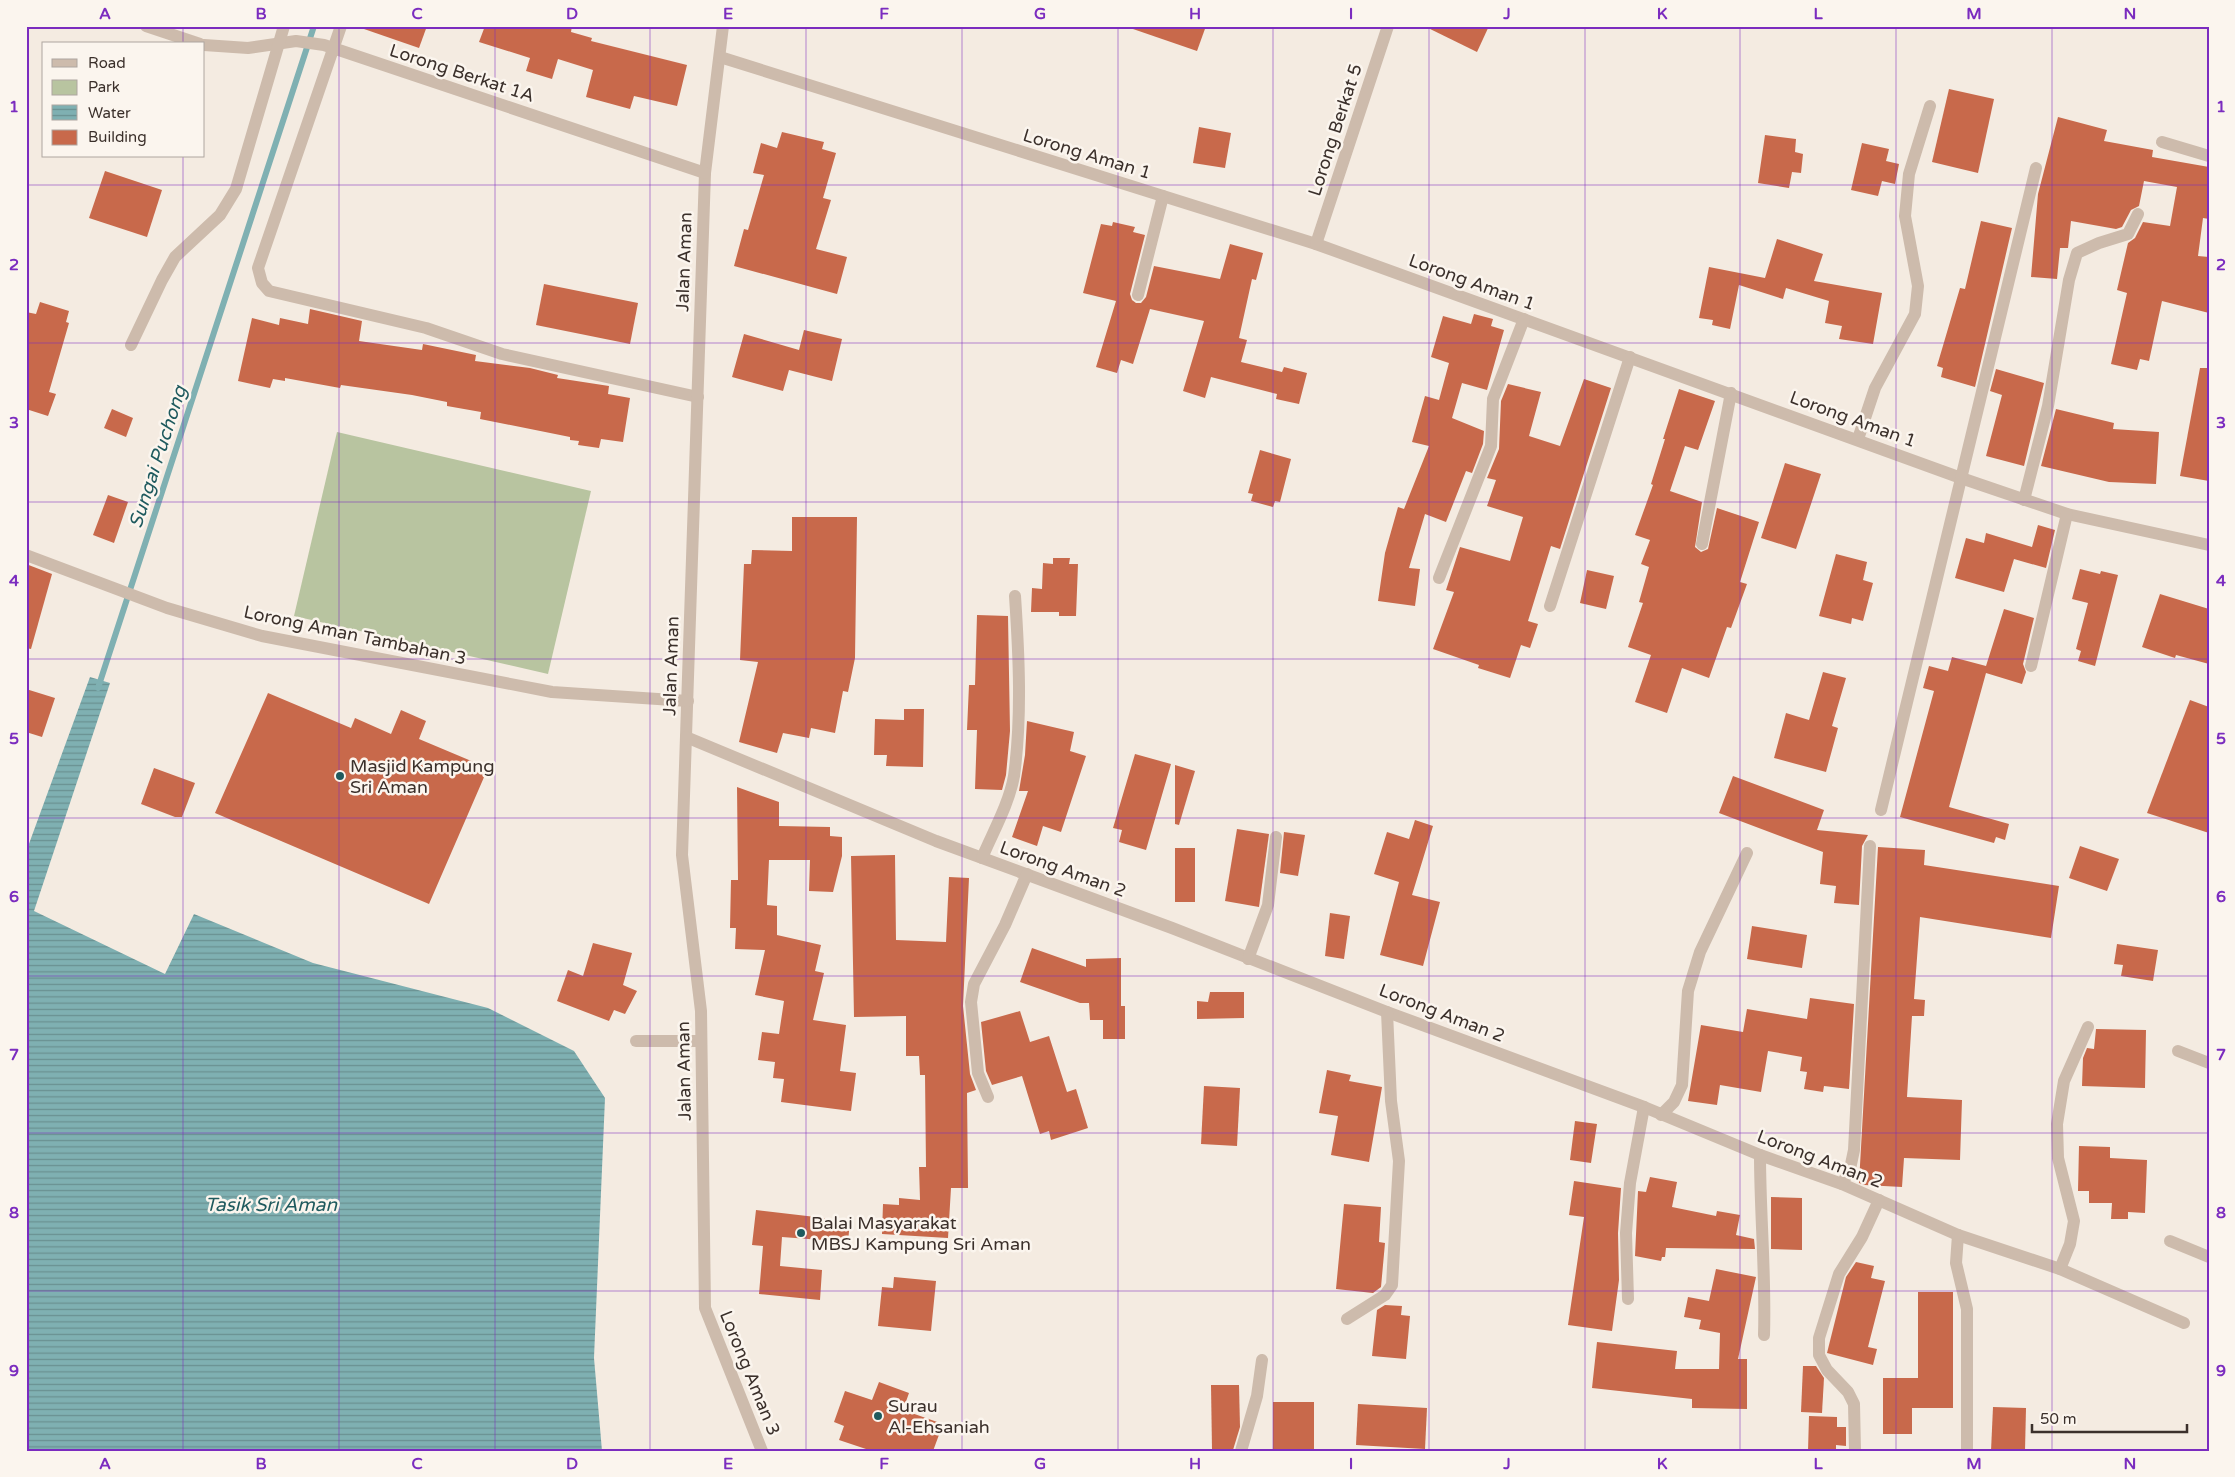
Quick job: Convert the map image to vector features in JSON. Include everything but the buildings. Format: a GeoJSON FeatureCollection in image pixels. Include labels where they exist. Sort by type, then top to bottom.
{"type":"FeatureCollection","features":[{"type":"Feature","properties":{"kind":"street"},"geometry":{"type":"LineString","coordinates":[[146,26],[194,42]]}},
{"type":"Feature","properties":{"kind":"street"},"geometry":{"type":"LineString","coordinates":[[131,346],[162,280],[176,258],[220,215],[236,189],[284,26]]}},
{"type":"Feature","properties":{"kind":"street"},"geometry":{"type":"LineString","coordinates":[[341,26],[329,47],[258,268],[262,284],[269,291],[426,328],[502,354],[698,397]]}},
{"type":"Feature","properties":{"kind":"street","name":"Jalan Aman"},"geometry":{"type":"LineString","coordinates":[[705,1308],[701,1011],[682,854],[705,173],[723,26]]}},
{"type":"Feature","properties":{"kind":"street","name":"Lorong Berkat 5"},"geometry":{"type":"LineString","coordinates":[[1316,244],[1388,26]]}},
{"type":"Feature","properties":{"kind":"street","name":"Lorong Berkat 1A"},"geometry":{"type":"LineString","coordinates":[[205,45],[248,48],[296,41],[329,47],[705,173]]}},
{"type":"Feature","properties":{"kind":"street","name":"Lorong Aman 1"},"geometry":{"type":"LineString","coordinates":[[720,57],[1316,244],[2024,500],[2067,514],[2209,545]]}},
{"type":"Feature","properties":{"kind":"street"},"geometry":{"type":"LineString","coordinates":[[1858,439],[1875,388],[1914,314],[1918,286],[1905,216],[1909,174],[1930,106]]}},
{"type":"Feature","properties":{"kind":"street"},"geometry":{"type":"LineString","coordinates":[[2162,142],[2209,156]]}},
{"type":"Feature","properties":{"kind":"street"},"geometry":{"type":"LineString","coordinates":[[1881,810],[2036,168]]}},
{"type":"Feature","properties":{"kind":"street"},"geometry":{"type":"LineString","coordinates":[[1138,295],[1162,196]]}},
{"type":"Feature","properties":{"kind":"street"},"geometry":{"type":"LineString","coordinates":[[2024,500],[2048,406],[2069,280],[2077,253],[2099,243],[2128,234],[2138,214]]}},
{"type":"Feature","properties":{"kind":"street"},"geometry":{"type":"LineString","coordinates":[[1438,578],[1491,446],[1493,399],[1524,319]]}},
{"type":"Feature","properties":{"kind":"street"},"geometry":{"type":"LineString","coordinates":[[1550,606],[1630,357]]}},
{"type":"Feature","properties":{"kind":"street"},"geometry":{"type":"LineString","coordinates":[[1702,544],[1731,393]]}},
{"type":"Feature","properties":{"kind":"street"},"geometry":{"type":"LineString","coordinates":[[2030,666],[2067,514]]}},
{"type":"Feature","properties":{"kind":"street","name":"Lorong Aman Tambahan 3"},"geometry":{"type":"LineString","coordinates":[[26,555],[167,608],[262,636],[552,692],[688,702]]}},
{"type":"Feature","properties":{"kind":"street"},"geometry":{"type":"LineString","coordinates":[[982,858],[1006,803],[1014,777],[1020,669],[1015,596]]}},
{"type":"Feature","properties":{"kind":"street","name":"Lorong Aman 2"},"geometry":{"type":"LineString","coordinates":[[686,737],[936,842],[1027,874],[1644,1108],[1760,1155],[1842,1184],[1958,1235],[2060,1269],[2184,1323]]}},
{"type":"Feature","properties":{"kind":"street"},"geometry":{"type":"LineString","coordinates":[[1248,959],[1268,905],[1276,837]]}},
{"type":"Feature","properties":{"kind":"street"},"geometry":{"type":"LineString","coordinates":[[1842,1184],[1850,1170],[1854,1150],[1870,846]]}},
{"type":"Feature","properties":{"kind":"street"},"geometry":{"type":"LineString","coordinates":[[1661,1115],[1674,1102],[1682,1085],[1688,991],[1700,952],[1747,853]]}},
{"type":"Feature","properties":{"kind":"street"},"geometry":{"type":"LineString","coordinates":[[988,1096],[978,1073],[971,1002],[974,984],[1005,925],[1027,874]]}},
{"type":"Feature","properties":{"kind":"street"},"geometry":{"type":"LineString","coordinates":[[1347,1319],[1385,1295],[1392,1285],[1399,1161],[1391,1101],[1387,1012]]}},
{"type":"Feature","properties":{"kind":"street"},"geometry":{"type":"LineString","coordinates":[[2060,1269],[2070,1244],[2074,1222],[2058,1158],[2057,1124],[2064,1082],[2088,1027]]}},
{"type":"Feature","properties":{"kind":"street"},"geometry":{"type":"LineString","coordinates":[[636,1041],[701,1041]]}},
{"type":"Feature","properties":{"kind":"street"},"geometry":{"type":"LineString","coordinates":[[2178,1051],[2209,1064]]}},
{"type":"Feature","properties":{"kind":"street"},"geometry":{"type":"LineString","coordinates":[[1628,1299],[1626,1233],[1630,1183],[1644,1108]]}},
{"type":"Feature","properties":{"kind":"street"},"geometry":{"type":"LineString","coordinates":[[1760,1155],[1760,1197],[1766,1286],[1764,1336]]}},
{"type":"Feature","properties":{"kind":"street"},"geometry":{"type":"LineString","coordinates":[[1855,1451],[1854,1404],[1848,1392],[1828,1370],[1819,1355],[1819,1338],[1839,1274],[1862,1236],[1879,1200]]}},
{"type":"Feature","properties":{"kind":"street"},"geometry":{"type":"LineString","coordinates":[[1958,1235],[1956,1263],[1967,1309],[1967,1451]]}},
{"type":"Feature","properties":{"kind":"street"},"geometry":{"type":"LineString","coordinates":[[2170,1241],[2209,1257]]}},
{"type":"Feature","properties":{"kind":"street","name":"Lorong Aman 3"},"geometry":{"type":"LineString","coordinates":[[705,1308],[762,1451]]}},
{"type":"Feature","properties":{"kind":"street"},"geometry":{"type":"LineString","coordinates":[[1241,1451],[1257,1396],[1262,1360]]}},
{"type":"Feature","properties":{"kind":"green space"},"geometry":{"type":"Polygon","coordinates":[[[337,432],[591,491],[548,674],[294,616],[337,432]]]}},
{"type":"Feature","properties":{"kind":"water","name":"Tasik Sri Aman"},"geometry":{"type":"Polygon","coordinates":[[[90,677],[110,683],[34,911],[165,974],[194,914],[313,963],[488,1008],[574,1051],[605,1098],[594,1358],[602,1451],[26,1451],[26,852],[90,677]]]}},
{"type":"Feature","properties":{"kind":"waterway","name":"Sungai Puchong"},"geometry":{"type":"LineString","coordinates":[[98,688],[314,26]]}},
{"type":"Feature","properties":{"kind":"place","name":"Masjid Kampung Sri Aman"},"geometry":{"type":"Point","coordinates":[340,776]}},
{"type":"Feature","properties":{"kind":"place","name":"Balai Masyarakat MBSJ Kampung Sri Aman"},"geometry":{"type":"Point","coordinates":[801,1233]}},
{"type":"Feature","properties":{"kind":"place","name":"Surau Al-Ehsaniah"},"geometry":{"type":"Point","coordinates":[878,1416]}}]}
